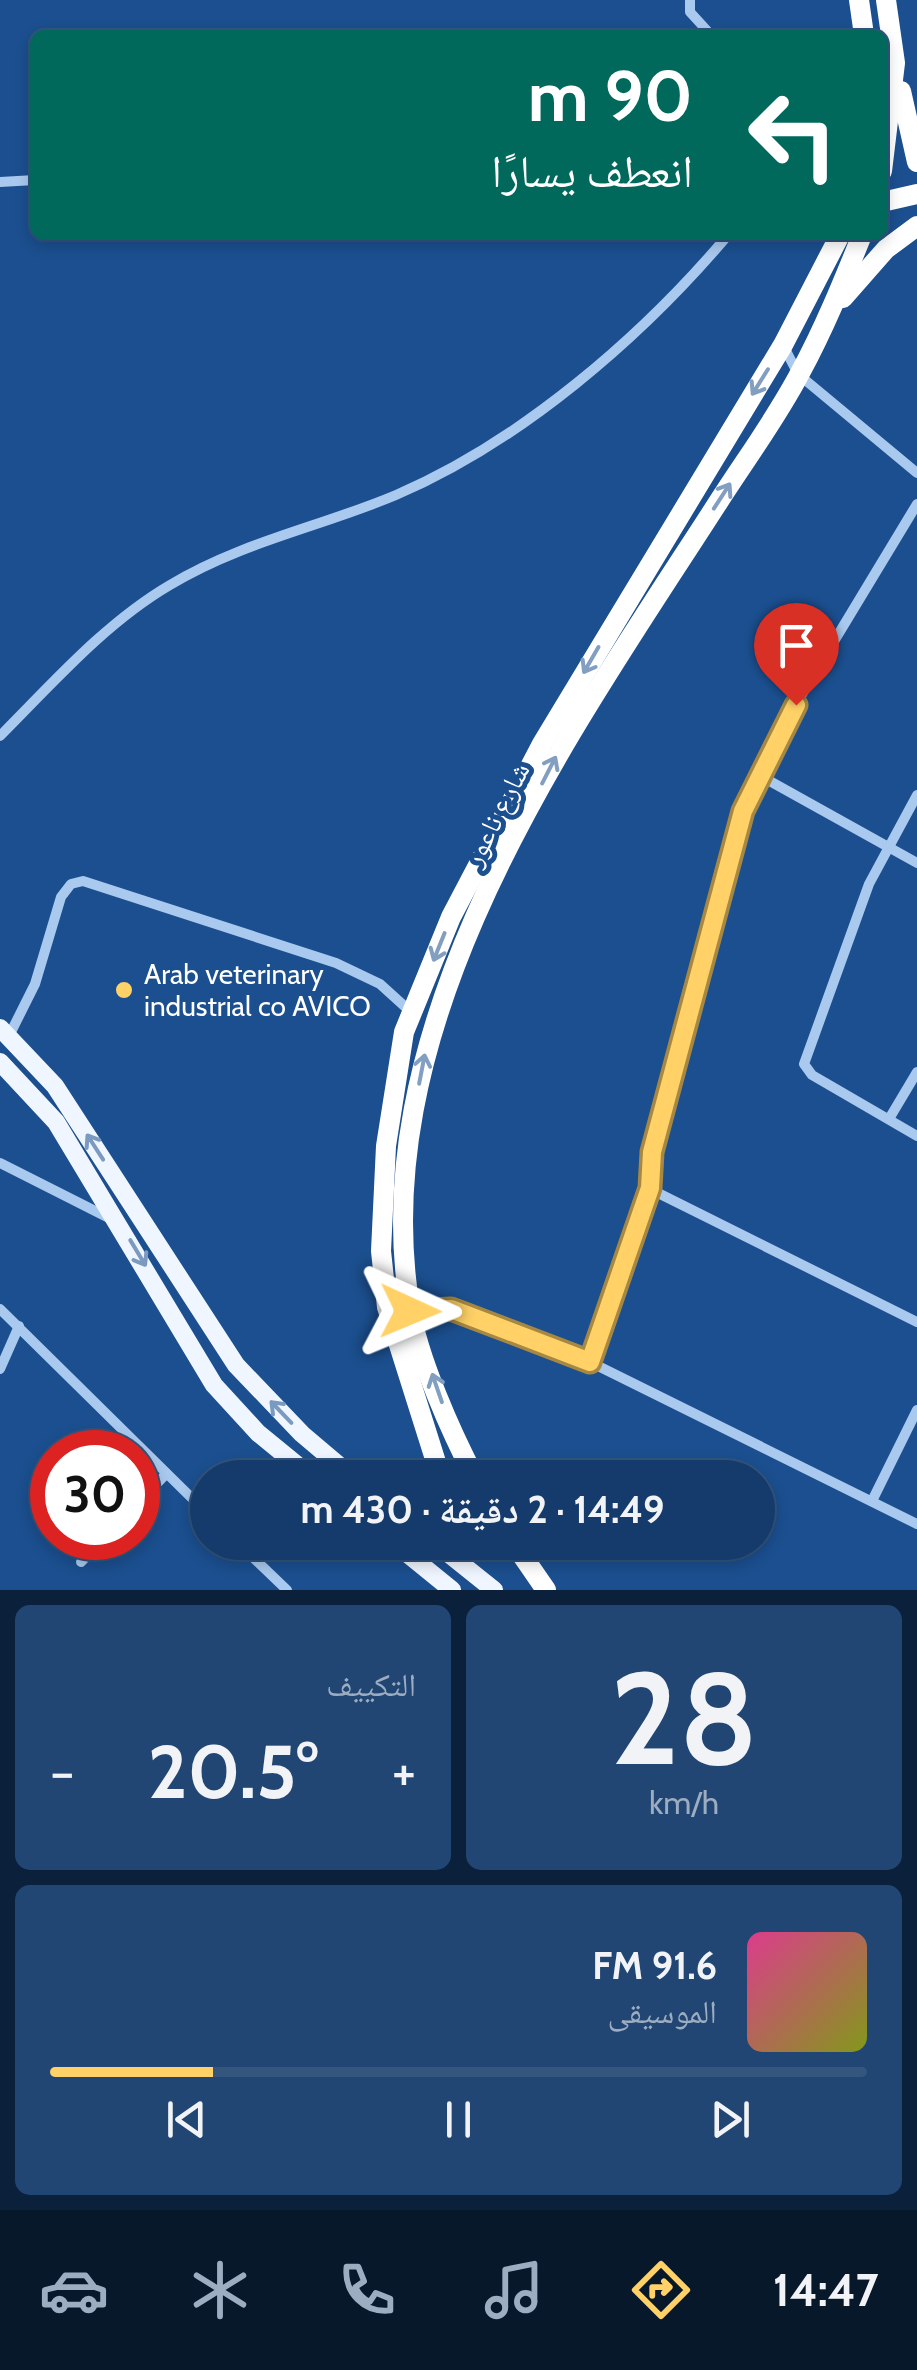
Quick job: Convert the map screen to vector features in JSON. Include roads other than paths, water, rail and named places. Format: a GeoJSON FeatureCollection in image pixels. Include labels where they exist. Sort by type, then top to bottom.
{"type":"FeatureCollection","features":[{"type":"Feature","properties":{"kind":"highway"},"geometry":{"type":"LineString","coordinates":[[859,0],[863,30]]}},
{"type":"Feature","properties":{"kind":"highway"},"geometry":{"type":"LineString","coordinates":[[886,0],[895,63],[917,162]]}},
{"type":"Feature","properties":{"kind":"highway"},"geometry":{"type":"LineString","coordinates":[[888,122],[895,63]]}},
{"type":"Feature","properties":{"kind":"highway"},"geometry":{"type":"LineString","coordinates":[[888,201],[917,194]]}},
{"type":"Feature","properties":{"kind":"highway"},"geometry":{"type":"LineString","coordinates":[[888,212],[917,210]]}},
{"type":"Feature","properties":{"kind":"highway"},"geometry":{"type":"LineString","coordinates":[[832,310],[886,249],[917,226]]}},
{"type":"Feature","properties":{"kind":"highway","name":"شارع ناعور"},"geometry":{"type":"LineString","coordinates":[[435,1460],[387,1307],[381,1251],[386,1146],[404,1032],[451,917],[542,744],[783,344],[837,240]]}},
{"type":"Feature","properties":{"kind":"highway","name":"شارع ناعور"},"geometry":{"type":"LineString","coordinates":[[466,1460],[450,1427],[410,1311],[406,1252],[408,1164],[426,1048],[472,923],[558,752],[799,376],[832,310],[860,240]]}},
{"type":"Feature","properties":{"kind":"highway"},"geometry":{"type":"LineString","coordinates":[[381,1251],[406,1252]]}},
{"type":"Feature","properties":{"kind":"highway"},"geometry":{"type":"LineString","coordinates":[[525,1560],[546,1590]]}},
{"type":"Feature","properties":{"kind":"main road"},"geometry":{"type":"LineString","coordinates":[[5,1031],[56,1086],[224,1348],[250,1381],[335,1460]]}},
{"type":"Feature","properties":{"kind":"main road"},"geometry":{"type":"LineString","coordinates":[[0,1062],[56,1122],[120,1223],[198,1362],[258,1433],[291,1460]]}},
{"type":"Feature","properties":{"kind":"main road"},"geometry":{"type":"LineString","coordinates":[[198,1362],[224,1348]]}},
{"type":"Feature","properties":{"kind":"main road"},"geometry":{"type":"LineString","coordinates":[[226,1398],[250,1381]]}},
{"type":"Feature","properties":{"kind":"main road"},"geometry":{"type":"LineString","coordinates":[[415,1560],[452,1590]]}},
{"type":"Feature","properties":{"kind":"main road"},"geometry":{"type":"LineString","coordinates":[[456,1560],[494,1590]]}},
{"type":"Feature","properties":{"kind":"street"},"geometry":{"type":"LineString","coordinates":[[690,0],[690,12],[706,30]]}},
{"type":"Feature","properties":{"kind":"street"},"geometry":{"type":"LineString","coordinates":[[0,182],[30,180]]}},
{"type":"Feature","properties":{"kind":"street"},"geometry":{"type":"LineString","coordinates":[[0,736],[114,627],[170,585],[240,548],[402,492],[530,421],[672,294],[723,240]]}},
{"type":"Feature","properties":{"kind":"street"},"geometry":{"type":"LineString","coordinates":[[783,344],[799,376],[917,474]]}},
{"type":"Feature","properties":{"kind":"street"},"geometry":{"type":"LineString","coordinates":[[590,1362],[650,1188],[652,1152],[687,1034],[716,906],[743,811],[778,734],[917,504]]}},
{"type":"Feature","properties":{"kind":"street"},"geometry":{"type":"LineString","coordinates":[[759,775],[917,863]]}},
{"type":"Feature","properties":{"kind":"street"},"geometry":{"type":"LineString","coordinates":[[917,794],[887,846],[848,937],[804,1064],[812,1075],[917,1136]]}},
{"type":"Feature","properties":{"kind":"street"},"geometry":{"type":"LineString","coordinates":[[5,1031],[35,984],[61,897],[78,881],[336,963],[380,984],[412,1013]]}},
{"type":"Feature","properties":{"kind":"street"},"geometry":{"type":"LineString","coordinates":[[889,1119],[917,1072]]}},
{"type":"Feature","properties":{"kind":"street"},"geometry":{"type":"LineString","coordinates":[[0,1163],[120,1223]]}},
{"type":"Feature","properties":{"kind":"street"},"geometry":{"type":"LineString","coordinates":[[650,1188],[917,1322]]}},
{"type":"Feature","properties":{"kind":"street"},"geometry":{"type":"LineString","coordinates":[[0,1309],[190,1497]]}},
{"type":"Feature","properties":{"kind":"street"},"geometry":{"type":"LineString","coordinates":[[410,1311],[451,1309],[590,1362],[917,1524]]}},
{"type":"Feature","properties":{"kind":"street"},"geometry":{"type":"LineString","coordinates":[[0,1369],[18,1326]]}},
{"type":"Feature","properties":{"kind":"street"},"geometry":{"type":"LineString","coordinates":[[872,1501],[917,1410]]}},
{"type":"Feature","properties":{"kind":"street"},"geometry":{"type":"LineString","coordinates":[[160,1480],[166,1474]]}},
{"type":"Feature","properties":{"kind":"street"},"geometry":{"type":"LineString","coordinates":[[256,1560],[287,1590]]}},
{"type":"Feature","properties":{"kind":"place","name":"Arab veterinary industrial co AVICO"},"geometry":{"type":"Point","coordinates":[124,990]}}]}
